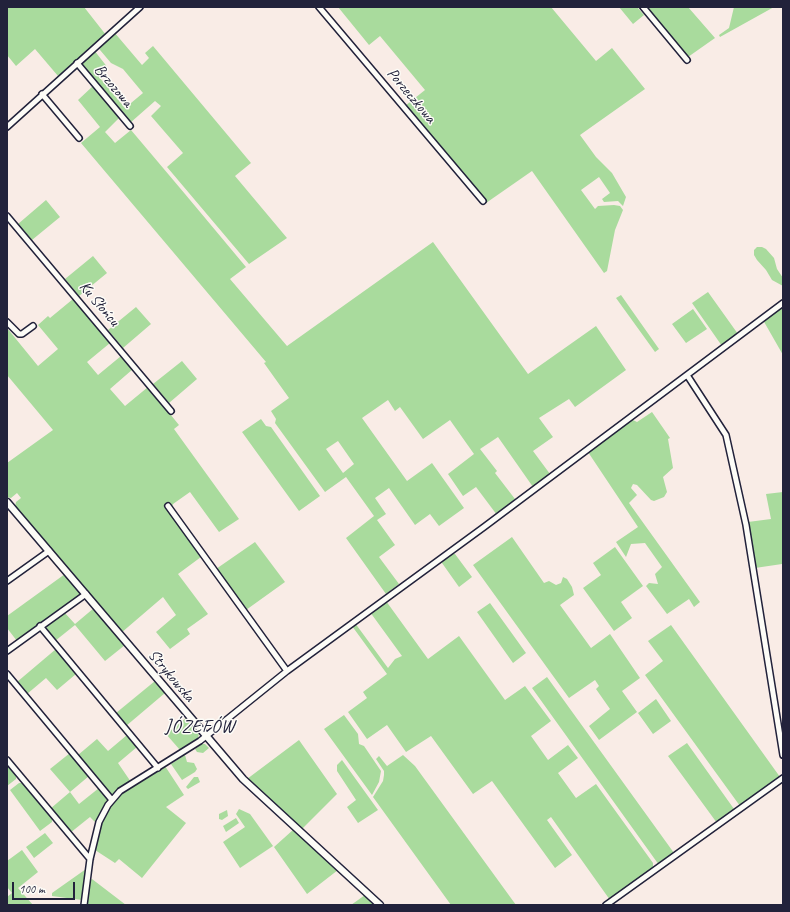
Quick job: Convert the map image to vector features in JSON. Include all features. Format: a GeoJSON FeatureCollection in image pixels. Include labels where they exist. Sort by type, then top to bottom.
{"type":"FeatureCollection","features":[{"type":"Feature","properties":{"kind":"street"},"geometry":{"type":"LineString","coordinates":[[7,127],[140,7]]}},
{"type":"Feature","properties":{"kind":"street","name":"Porzeczkowa"},"geometry":{"type":"LineString","coordinates":[[319,7],[483,201]]}},
{"type":"Feature","properties":{"kind":"street"},"geometry":{"type":"LineString","coordinates":[[643,7],[687,60]]}},
{"type":"Feature","properties":{"kind":"street","name":"Brzozowa"},"geometry":{"type":"LineString","coordinates":[[77,63],[130,126]]}},
{"type":"Feature","properties":{"kind":"street"},"geometry":{"type":"LineString","coordinates":[[42,94],[79,138]]}},
{"type":"Feature","properties":{"kind":"street","name":"Ku Słońcu"},"geometry":{"type":"LineString","coordinates":[[7,216],[171,411]]}},
{"type":"Feature","properties":{"kind":"street"},"geometry":{"type":"LineString","coordinates":[[84,905],[90,859],[99,822],[112,800],[120,791],[158,768],[205,736],[287,670],[484,527],[783,303]]}},
{"type":"Feature","properties":{"kind":"street"},"geometry":{"type":"LineString","coordinates":[[7,322],[19,334],[22,334],[33,326]]}},
{"type":"Feature","properties":{"kind":"street"},"geometry":{"type":"LineString","coordinates":[[687,375],[726,435],[746,525],[783,755]]}},
{"type":"Feature","properties":{"kind":"street","name":"Strykowska"},"geometry":{"type":"LineString","coordinates":[[8,504],[243,779],[380,905]]}},
{"type":"Feature","properties":{"kind":"street"},"geometry":{"type":"LineString","coordinates":[[168,506],[287,670]]}},
{"type":"Feature","properties":{"kind":"street"},"geometry":{"type":"LineString","coordinates":[[7,581],[49,551]]}},
{"type":"Feature","properties":{"kind":"street"},"geometry":{"type":"LineString","coordinates":[[7,651],[86,594]]}},
{"type":"Feature","properties":{"kind":"street"},"geometry":{"type":"LineString","coordinates":[[40,626],[158,768]]}},
{"type":"Feature","properties":{"kind":"street"},"geometry":{"type":"LineString","coordinates":[[7,674],[112,800]]}},
{"type":"Feature","properties":{"kind":"street"},"geometry":{"type":"LineString","coordinates":[[7,760],[90,859]]}},
{"type":"Feature","properties":{"kind":"street"},"geometry":{"type":"LineString","coordinates":[[606,905],[783,778]]}},
{"type":"Feature","properties":{"kind":"green space"},"geometry":{"type":"Polygon","coordinates":[[[7,7],[84,7],[106,35],[58,76],[35,49],[16,66],[7,55],[7,7]]]}},
{"type":"Feature","properties":{"kind":"green space"},"geometry":{"type":"Polygon","coordinates":[[[338,7],[551,7],[596,61],[612,48],[645,89],[580,135],[596,157],[612,173],[626,197],[623,206],[618,201],[604,202],[602,199],[610,193],[599,177],[581,190],[595,209],[598,206],[614,205],[620,206],[623,210],[615,230],[607,271],[604,273],[532,171],[486,203],[405,106],[425,90],[380,36],[369,45],[338,7]]]}},
{"type":"Feature","properties":{"kind":"green space"},"geometry":{"type":"Polygon","coordinates":[[[619,7],[637,7],[644,15],[633,24],[619,7]]]}},
{"type":"Feature","properties":{"kind":"green space"},"geometry":{"type":"Polygon","coordinates":[[[646,7],[688,7],[715,38],[688,57],[646,7]]]}},
{"type":"Feature","properties":{"kind":"green space"},"geometry":{"type":"Polygon","coordinates":[[[734,7],[774,7],[720,37],[719,35],[729,28],[734,7]]]}},
{"type":"Feature","properties":{"kind":"green space"},"geometry":{"type":"Polygon","coordinates":[[[114,32],[142,65],[149,58],[145,53],[153,46],[251,163],[235,176],[287,238],[249,264],[167,167],[183,153],[151,116],[161,106],[155,101],[130,123],[80,65],[80,62],[94,50],[108,68],[99,77],[125,108],[143,93],[123,69],[111,63],[98,46],[114,32]]]}},
{"type":"Feature","properties":{"kind":"green space"},"geometry":{"type":"Polygon","coordinates":[[[93,86],[120,117],[105,132],[115,143],[131,130],[246,267],[230,279],[287,346],[433,242],[528,374],[596,326],[626,370],[575,407],[569,399],[539,418],[553,437],[533,451],[550,474],[533,487],[498,437],[480,449],[497,471],[495,473],[515,499],[497,515],[476,487],[463,496],[448,474],[474,454],[450,420],[423,439],[400,407],[395,411],[388,400],[362,418],[407,481],[432,463],[464,508],[439,526],[430,514],[415,525],[389,488],[375,498],[386,514],[377,520],[395,545],[379,557],[399,584],[386,594],[346,538],[374,516],[346,477],[325,492],[275,423],[276,419],[271,411],[289,398],[264,363],[266,362],[81,143],[100,127],[78,100],[93,86]],[[338,441],[326,449],[343,473],[354,464],[338,441]]]}},
{"type":"Feature","properties":{"kind":"green space"},"geometry":{"type":"Polygon","coordinates":[[[46,200],[60,217],[32,240],[18,224],[46,200]]]}},
{"type":"Feature","properties":{"kind":"green space"},"geometry":{"type":"Polygon","coordinates":[[[757,247],[766,249],[774,258],[777,269],[783,278],[783,286],[772,280],[757,260],[754,255],[754,250],[757,247]]]}},
{"type":"Feature","properties":{"kind":"green space"},"geometry":{"type":"Polygon","coordinates":[[[93,256],[107,273],[79,296],[65,279],[93,256]]]}},
{"type":"Feature","properties":{"kind":"green space"},"geometry":{"type":"Polygon","coordinates":[[[708,292],[738,334],[722,346],[692,303],[708,292]]]}},
{"type":"Feature","properties":{"kind":"green space"},"geometry":{"type":"Polygon","coordinates":[[[621,295],[659,349],[655,352],[616,298],[621,295]]]}},
{"type":"Feature","properties":{"kind":"green space"},"geometry":{"type":"Polygon","coordinates":[[[73,299],[110,343],[87,362],[98,375],[121,356],[133,369],[110,389],[125,406],[148,387],[179,425],[174,429],[239,519],[219,532],[190,492],[173,504],[172,507],[168,502],[164,505],[201,557],[178,574],[208,614],[187,629],[190,634],[170,649],[156,632],[176,615],[163,597],[121,633],[15,507],[16,502],[21,498],[17,493],[11,498],[7,497],[7,463],[53,430],[7,375],[7,328],[38,366],[58,349],[38,325],[48,316],[50,318],[73,299]]]}},
{"type":"Feature","properties":{"kind":"green space"},"geometry":{"type":"Polygon","coordinates":[[[783,305],[783,355],[763,320],[783,305]]]}},
{"type":"Feature","properties":{"kind":"green space"},"geometry":{"type":"Polygon","coordinates":[[[136,307],[151,324],[123,348],[108,330],[136,307]]]}},
{"type":"Feature","properties":{"kind":"green space"},"geometry":{"type":"Polygon","coordinates":[[[693,309],[707,329],[686,343],[672,324],[693,309]]]}},
{"type":"Feature","properties":{"kind":"green space"},"geometry":{"type":"Polygon","coordinates":[[[182,361],[197,379],[169,403],[153,384],[182,361]]]}},
{"type":"Feature","properties":{"kind":"green space"},"geometry":{"type":"Polygon","coordinates":[[[652,412],[670,438],[668,439],[673,468],[663,477],[667,492],[664,497],[654,501],[651,500],[637,485],[633,484],[631,488],[637,495],[629,503],[700,602],[694,607],[689,599],[667,614],[646,586],[649,583],[658,584],[655,574],[662,567],[645,543],[631,544],[626,557],[616,542],[638,527],[588,452],[631,419],[637,422],[652,412]]]}},
{"type":"Feature","properties":{"kind":"green space"},"geometry":{"type":"Polygon","coordinates":[[[261,419],[266,426],[271,427],[320,496],[299,511],[242,432],[261,419]]]}},
{"type":"Feature","properties":{"kind":"green space"},"geometry":{"type":"Polygon","coordinates":[[[783,492],[783,568],[782,564],[755,568],[748,522],[771,519],[766,494],[783,492]]]}},
{"type":"Feature","properties":{"kind":"green space"},"geometry":{"type":"Polygon","coordinates":[[[512,537],[544,583],[549,581],[556,585],[561,583],[563,577],[567,579],[572,587],[574,595],[560,605],[591,648],[610,634],[640,678],[622,691],[637,712],[599,740],[589,726],[610,709],[596,689],[599,686],[595,680],[569,698],[473,565],[512,537]]]}},
{"type":"Feature","properties":{"kind":"green space"},"geometry":{"type":"Polygon","coordinates":[[[255,542],[285,582],[246,610],[216,569],[255,542]]]}},
{"type":"Feature","properties":{"kind":"green space"},"geometry":{"type":"Polygon","coordinates":[[[615,547],[643,586],[621,602],[632,618],[614,631],[583,588],[601,575],[593,563],[615,547]]]}},
{"type":"Feature","properties":{"kind":"green space"},"geometry":{"type":"Polygon","coordinates":[[[451,554],[455,554],[472,577],[459,587],[442,563],[442,560],[451,554]]]}},
{"type":"Feature","properties":{"kind":"green space"},"geometry":{"type":"Polygon","coordinates":[[[65,574],[82,593],[17,641],[7,628],[7,616],[65,574]]]}},
{"type":"Feature","properties":{"kind":"green space"},"geometry":{"type":"Polygon","coordinates":[[[386,601],[428,659],[459,636],[505,700],[525,686],[551,721],[531,736],[548,760],[568,745],[578,758],[558,773],[576,798],[596,784],[653,863],[653,869],[610,900],[551,817],[547,820],[572,855],[555,868],[492,781],[473,794],[431,736],[406,752],[387,725],[367,739],[348,712],[367,698],[363,692],[387,674],[352,626],[355,623],[388,668],[395,659],[402,656],[370,612],[386,601]]]}},
{"type":"Feature","properties":{"kind":"green space"},"geometry":{"type":"Polygon","coordinates":[[[490,603],[526,653],[513,663],[477,612],[490,603]]]}},
{"type":"Feature","properties":{"kind":"green space"},"geometry":{"type":"Polygon","coordinates":[[[94,608],[125,645],[105,661],[75,625],[55,641],[45,629],[46,626],[64,612],[75,624],[94,608]]]}},
{"type":"Feature","properties":{"kind":"green space"},"geometry":{"type":"Polygon","coordinates":[[[671,625],[780,777],[740,806],[645,675],[663,661],[648,641],[671,625]]]}},
{"type":"Feature","properties":{"kind":"green space"},"geometry":{"type":"Polygon","coordinates":[[[56,649],[76,674],[57,690],[46,678],[27,694],[17,682],[56,649]]]}},
{"type":"Feature","properties":{"kind":"green space"},"geometry":{"type":"Polygon","coordinates":[[[547,677],[674,853],[659,865],[532,688],[547,677]]]}},
{"type":"Feature","properties":{"kind":"green space"},"geometry":{"type":"Polygon","coordinates":[[[155,681],[165,693],[126,726],[116,713],[155,681]]]}},
{"type":"Feature","properties":{"kind":"green space"},"geometry":{"type":"Polygon","coordinates":[[[656,699],[671,721],[653,734],[638,713],[656,699]]]}},
{"type":"Feature","properties":{"kind":"green space"},"geometry":{"type":"Polygon","coordinates":[[[344,715],[358,734],[359,744],[364,746],[381,771],[379,782],[372,795],[324,729],[344,715]]]}},
{"type":"Feature","properties":{"kind":"green space"},"geometry":{"type":"Polygon","coordinates":[[[186,718],[199,733],[198,739],[180,750],[166,734],[186,718]]]}},
{"type":"Feature","properties":{"kind":"green space"},"geometry":{"type":"Polygon","coordinates":[[[127,735],[137,747],[118,763],[131,782],[112,796],[78,755],[97,739],[108,751],[127,735]]]}},
{"type":"Feature","properties":{"kind":"green space"},"geometry":{"type":"Polygon","coordinates":[[[299,740],[337,794],[301,830],[247,779],[299,740]]]}},
{"type":"Feature","properties":{"kind":"green space"},"geometry":{"type":"Polygon","coordinates":[[[687,743],[734,809],[717,823],[668,756],[687,743]]]}},
{"type":"Feature","properties":{"kind":"green space"},"geometry":{"type":"Polygon","coordinates":[[[202,744],[205,744],[209,748],[203,753],[197,752],[195,749],[202,744]]]}},
{"type":"Feature","properties":{"kind":"green space"},"geometry":{"type":"Polygon","coordinates":[[[70,753],[89,776],[70,792],[50,769],[70,753]]]}},
{"type":"Feature","properties":{"kind":"green space"},"geometry":{"type":"Polygon","coordinates":[[[185,755],[187,762],[194,763],[197,769],[195,772],[182,780],[171,764],[185,755]]]}},
{"type":"Feature","properties":{"kind":"green space"},"geometry":{"type":"Polygon","coordinates":[[[403,755],[415,766],[516,905],[451,905],[373,797],[383,781],[384,775],[384,771],[376,759],[379,756],[387,766],[403,755]]]}},
{"type":"Feature","properties":{"kind":"green space"},"geometry":{"type":"Polygon","coordinates":[[[342,760],[378,810],[358,823],[347,807],[356,800],[337,771],[337,765],[342,760]]]}},
{"type":"Feature","properties":{"kind":"green space"},"geometry":{"type":"Polygon","coordinates":[[[7,765],[16,776],[16,779],[7,786],[7,765]]]}},
{"type":"Feature","properties":{"kind":"green space"},"geometry":{"type":"Polygon","coordinates":[[[165,766],[184,795],[166,807],[186,823],[142,878],[119,859],[115,863],[95,850],[99,827],[108,808],[122,793],[165,766]]]}},
{"type":"Feature","properties":{"kind":"green space"},"geometry":{"type":"Polygon","coordinates":[[[194,777],[198,777],[200,782],[188,789],[186,787],[194,777]]]}},
{"type":"Feature","properties":{"kind":"green space"},"geometry":{"type":"Polygon","coordinates":[[[19,783],[23,783],[52,819],[52,822],[40,831],[10,790],[19,783]]]}},
{"type":"Feature","properties":{"kind":"green space"},"geometry":{"type":"Polygon","coordinates":[[[99,788],[109,800],[104,805],[96,823],[90,817],[70,833],[50,809],[70,792],[79,804],[99,788]]]}},
{"type":"Feature","properties":{"kind":"green space"},"geometry":{"type":"Polygon","coordinates":[[[239,809],[250,814],[273,846],[240,868],[223,842],[245,827],[236,814],[239,809]]]}},
{"type":"Feature","properties":{"kind":"green space"},"geometry":{"type":"Polygon","coordinates":[[[227,810],[228,816],[222,820],[219,819],[219,814],[227,810]]]}},
{"type":"Feature","properties":{"kind":"green space"},"geometry":{"type":"Polygon","coordinates":[[[236,818],[239,823],[226,832],[223,826],[236,818]]]}},
{"type":"Feature","properties":{"kind":"green space"},"geometry":{"type":"Polygon","coordinates":[[[294,829],[338,870],[307,894],[274,847],[294,829]]]}},
{"type":"Feature","properties":{"kind":"green space"},"geometry":{"type":"Polygon","coordinates":[[[45,833],[53,843],[34,858],[26,847],[45,833]]]}},
{"type":"Feature","properties":{"kind":"green space"},"geometry":{"type":"Polygon","coordinates":[[[22,850],[38,872],[18,888],[33,905],[7,905],[7,897],[12,893],[7,887],[7,861],[22,850]]]}},
{"type":"Feature","properties":{"kind":"green space"},"geometry":{"type":"Polygon","coordinates":[[[86,869],[82,900],[52,896],[52,893],[86,869]]]}},
{"type":"Feature","properties":{"kind":"green space"},"geometry":{"type":"Polygon","coordinates":[[[92,879],[126,905],[86,905],[89,881],[92,879]]]}},
{"type":"Feature","properties":{"kind":"green space"},"geometry":{"type":"Polygon","coordinates":[[[365,895],[376,905],[351,905],[365,895]]]}},
{"type":"Feature","properties":{"kind":"district","name":"JÓZEFÓW"},"geometry":{"type":"Point","coordinates":[200,727]}}]}
